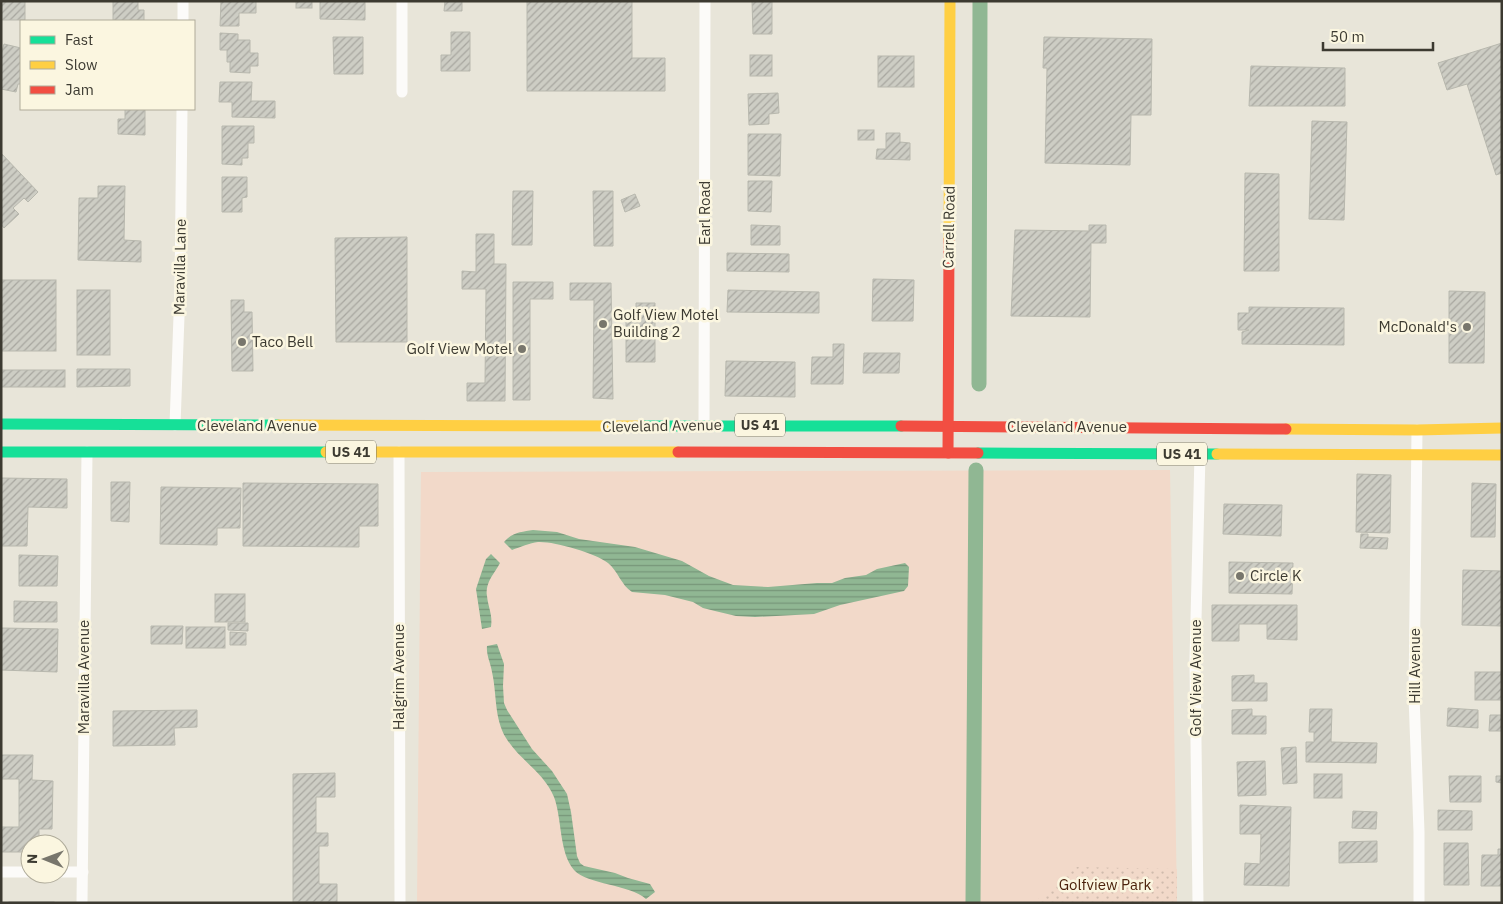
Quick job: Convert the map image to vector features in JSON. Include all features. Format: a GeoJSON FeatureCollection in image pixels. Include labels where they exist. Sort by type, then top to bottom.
{"type":"FeatureCollection","features":[{"type":"Feature","properties":{"kind":"main road","name":"Carrell Road"},"geometry":{"type":"LineString","coordinates":[[948,453],[950,1]]}},
{"type":"Feature","properties":{"kind":"main road","name":"Cleveland Avenue"},"geometry":{"type":"LineString","coordinates":[[1,424],[581,427],[704,425],[949,426],[1417,430],[1502,428]]}},
{"type":"Feature","properties":{"kind":"main road"},"geometry":{"type":"LineString","coordinates":[[112,452],[150,439],[175,425]]}},
{"type":"Feature","properties":{"kind":"main road"},"geometry":{"type":"LineString","coordinates":[[399,452],[431,434],[463,426]]}},
{"type":"Feature","properties":{"kind":"main road","name":"Cleveland Avenue"},"geometry":{"type":"LineString","coordinates":[[1,452],[1502,455]]}},
{"type":"Feature","properties":{"kind":"street"},"geometry":{"type":"LineString","coordinates":[[183,1],[183,20]]}},
{"type":"Feature","properties":{"kind":"street"},"geometry":{"type":"LineString","coordinates":[[402,1],[402,92]]}},
{"type":"Feature","properties":{"kind":"street","name":"Earl Road"},"geometry":{"type":"LineString","coordinates":[[704,425],[705,1]]}},
{"type":"Feature","properties":{"kind":"street","name":"Maravilla Lane"},"geometry":{"type":"LineString","coordinates":[[175,425],[180,283],[182,110]]}},
{"type":"Feature","properties":{"kind":"street","name":"Hill Avenue"},"geometry":{"type":"LineString","coordinates":[[1417,430],[1414,696],[1419,832],[1419,903]]}},
{"type":"Feature","properties":{"kind":"street","name":"Maravilla Avenue"},"geometry":{"type":"LineString","coordinates":[[82,903],[87,452]]}},
{"type":"Feature","properties":{"kind":"street","name":"Halgrim Avenue"},"geometry":{"type":"LineString","coordinates":[[399,452],[400,903]]}},
{"type":"Feature","properties":{"kind":"street","name":"Golf View Avenue"},"geometry":{"type":"LineString","coordinates":[[1198,903],[1195,661],[1200,454]]}},
{"type":"Feature","properties":{"kind":"street"},"geometry":{"type":"LineString","coordinates":[[1,872],[20,872]]}},
{"type":"Feature","properties":{"kind":"street"},"geometry":{"type":"LineString","coordinates":[[70,872],[83,872]]}},
{"type":"Feature","properties":{"kind":"green space"},"geometry":{"type":"Polygon","coordinates":[[[1170,470],[1177,903],[417,903],[421,472],[1170,470]]]}},
{"type":"Feature","properties":{"kind":"green space","name":"Golfview Park"},"geometry":{"type":"Polygon","coordinates":[[[1077,867],[1177,869],[1177,903],[1033,903],[1077,867]]]}},
{"type":"Feature","properties":{"kind":"shaded area"},"geometry":{"type":"Polygon","coordinates":[[[533,530],[557,532],[579,539],[635,547],[682,561],[709,576],[733,585],[768,587],[832,583],[845,578],[866,575],[877,569],[905,563],[909,567],[908,586],[904,591],[840,605],[814,614],[736,616],[703,608],[693,602],[665,595],[632,592],[625,586],[608,563],[594,555],[574,548],[554,543],[538,542],[512,550],[504,542],[514,534],[533,530]]]}},
{"type":"Feature","properties":{"kind":"shaded area"},"geometry":{"type":"Polygon","coordinates":[[[491,554],[500,563],[487,586],[491,627],[482,629],[476,589],[486,559],[491,554]]]}},
{"type":"Feature","properties":{"kind":"shaded area"},"geometry":{"type":"Polygon","coordinates":[[[497,644],[504,664],[504,703],[532,749],[552,771],[567,794],[577,856],[580,863],[584,866],[650,884],[655,892],[646,899],[630,890],[598,882],[580,875],[569,863],[563,845],[554,797],[544,780],[506,738],[499,722],[494,680],[487,649],[487,646],[497,644]]]}},
{"type":"Feature","properties":{"kind":"building"},"geometry":{"type":"Polygon","coordinates":[[[1,1],[25,1],[25,20],[1,20],[1,1]]]}},
{"type":"Feature","properties":{"kind":"building"},"geometry":{"type":"Polygon","coordinates":[[[113,1],[138,1],[138,10],[144,10],[144,20],[113,20],[113,1]]]}},
{"type":"Feature","properties":{"kind":"building"},"geometry":{"type":"Polygon","coordinates":[[[221,1],[256,1],[256,13],[239,13],[239,26],[220,26],[221,1]]]}},
{"type":"Feature","properties":{"kind":"building"},"geometry":{"type":"Polygon","coordinates":[[[296,1],[312,1],[312,8],[296,8],[296,1]]]}},
{"type":"Feature","properties":{"kind":"building"},"geometry":{"type":"Polygon","coordinates":[[[320,1],[365,1],[365,20],[320,19],[320,1]]]}},
{"type":"Feature","properties":{"kind":"building"},"geometry":{"type":"Polygon","coordinates":[[[445,1],[462,1],[462,11],[444,11],[445,1]]]}},
{"type":"Feature","properties":{"kind":"building"},"geometry":{"type":"Polygon","coordinates":[[[527,1],[632,1],[632,58],[665,58],[665,91],[527,91],[527,1]]]}},
{"type":"Feature","properties":{"kind":"building"},"geometry":{"type":"Polygon","coordinates":[[[752,1],[772,1],[772,34],[753,34],[752,1]]]}},
{"type":"Feature","properties":{"kind":"building"},"geometry":{"type":"Polygon","coordinates":[[[451,32],[470,32],[470,71],[441,71],[441,55],[451,55],[451,32]]]}},
{"type":"Feature","properties":{"kind":"building"},"geometry":{"type":"Polygon","coordinates":[[[220,33],[238,34],[238,40],[250,40],[250,53],[258,53],[258,66],[250,66],[250,73],[230,72],[230,62],[227,62],[227,50],[220,50],[220,33]]]}},
{"type":"Feature","properties":{"kind":"building"},"geometry":{"type":"Polygon","coordinates":[[[333,37],[363,37],[363,74],[334,74],[333,37]]]}},
{"type":"Feature","properties":{"kind":"building"},"geometry":{"type":"Polygon","coordinates":[[[1044,37],[1152,39],[1151,115],[1131,115],[1130,165],[1045,163],[1047,68],[1043,68],[1044,37]]]}},
{"type":"Feature","properties":{"kind":"building"},"geometry":{"type":"Polygon","coordinates":[[[1502,43],[1502,173],[1496,175],[1467,84],[1447,90],[1438,63],[1502,43]]]}},
{"type":"Feature","properties":{"kind":"building"},"geometry":{"type":"Polygon","coordinates":[[[4,44],[20,48],[20,84],[18,84],[16,92],[1,89],[1,55],[4,44]]]}},
{"type":"Feature","properties":{"kind":"building"},"geometry":{"type":"Polygon","coordinates":[[[750,55],[772,55],[772,76],[750,76],[750,55]]]}},
{"type":"Feature","properties":{"kind":"building"},"geometry":{"type":"Polygon","coordinates":[[[878,56],[914,56],[914,87],[878,87],[878,56]]]}},
{"type":"Feature","properties":{"kind":"building"},"geometry":{"type":"Polygon","coordinates":[[[1251,66],[1345,68],[1345,106],[1249,106],[1251,66]]]}},
{"type":"Feature","properties":{"kind":"building"},"geometry":{"type":"Polygon","coordinates":[[[220,82],[252,82],[251,101],[275,101],[275,118],[232,117],[232,102],[219,102],[220,82]]]}},
{"type":"Feature","properties":{"kind":"building"},"geometry":{"type":"Polygon","coordinates":[[[778,93],[779,113],[769,114],[769,124],[749,125],[748,94],[778,93]]]}},
{"type":"Feature","properties":{"kind":"building"},"geometry":{"type":"Polygon","coordinates":[[[125,110],[145,110],[145,135],[118,134],[118,119],[125,119],[125,110]]]}},
{"type":"Feature","properties":{"kind":"building"},"geometry":{"type":"Polygon","coordinates":[[[1312,121],[1347,122],[1344,220],[1309,219],[1312,121]]]}},
{"type":"Feature","properties":{"kind":"building"},"geometry":{"type":"Polygon","coordinates":[[[222,126],[254,126],[254,143],[248,143],[248,158],[242,158],[242,165],[222,164],[222,126]]]}},
{"type":"Feature","properties":{"kind":"building"},"geometry":{"type":"Polygon","coordinates":[[[858,130],[874,130],[874,140],[858,140],[858,130]]]}},
{"type":"Feature","properties":{"kind":"building"},"geometry":{"type":"Polygon","coordinates":[[[886,133],[900,133],[900,142],[910,143],[910,160],[876,159],[877,149],[886,149],[886,133]]]}},
{"type":"Feature","properties":{"kind":"building"},"geometry":{"type":"Polygon","coordinates":[[[748,134],[781,134],[780,176],[748,175],[748,134]]]}},
{"type":"Feature","properties":{"kind":"building"},"geometry":{"type":"Polygon","coordinates":[[[1,153],[38,192],[28,202],[24,198],[13,208],[19,214],[4,228],[1,224],[1,153]]]}},
{"type":"Feature","properties":{"kind":"building"},"geometry":{"type":"Polygon","coordinates":[[[1245,173],[1279,174],[1279,271],[1244,271],[1245,173]]]}},
{"type":"Feature","properties":{"kind":"building"},"geometry":{"type":"Polygon","coordinates":[[[222,177],[247,177],[247,197],[242,198],[242,212],[222,212],[222,177]]]}},
{"type":"Feature","properties":{"kind":"building"},"geometry":{"type":"Polygon","coordinates":[[[748,181],[772,181],[771,212],[748,211],[748,181]]]}},
{"type":"Feature","properties":{"kind":"building"},"geometry":{"type":"Polygon","coordinates":[[[98,186],[125,186],[124,240],[141,241],[141,262],[78,260],[79,198],[98,198],[98,186]]]}},
{"type":"Feature","properties":{"kind":"building"},"geometry":{"type":"Polygon","coordinates":[[[513,191],[533,191],[532,245],[512,245],[513,191]]]}},
{"type":"Feature","properties":{"kind":"building"},"geometry":{"type":"Polygon","coordinates":[[[593,191],[613,191],[613,246],[594,246],[593,191]]]}},
{"type":"Feature","properties":{"kind":"building"},"geometry":{"type":"Polygon","coordinates":[[[635,194],[640,206],[625,212],[621,200],[635,194]]]}},
{"type":"Feature","properties":{"kind":"building"},"geometry":{"type":"Polygon","coordinates":[[[751,225],[780,226],[780,245],[751,245],[751,225]]]}},
{"type":"Feature","properties":{"kind":"building"},"geometry":{"type":"Polygon","coordinates":[[[1089,225],[1106,225],[1106,243],[1091,243],[1090,317],[1011,316],[1015,230],[1089,231],[1089,225]]]}},
{"type":"Feature","properties":{"kind":"building"},"geometry":{"type":"Polygon","coordinates":[[[476,234],[494,234],[494,264],[506,264],[505,401],[467,401],[467,383],[485,383],[486,289],[462,289],[462,271],[476,272],[476,234]]]}},
{"type":"Feature","properties":{"kind":"building"},"geometry":{"type":"Polygon","coordinates":[[[407,237],[407,342],[336,342],[335,238],[407,237]]]}},
{"type":"Feature","properties":{"kind":"building"},"geometry":{"type":"Polygon","coordinates":[[[727,253],[789,254],[789,272],[727,271],[727,253]]]}},
{"type":"Feature","properties":{"kind":"building"},"geometry":{"type":"Polygon","coordinates":[[[873,279],[914,280],[913,321],[872,321],[873,279]]]}},
{"type":"Feature","properties":{"kind":"building"},"geometry":{"type":"Polygon","coordinates":[[[1,280],[56,280],[56,351],[1,351],[1,280]]]}},
{"type":"Feature","properties":{"kind":"building","name":"Golf View Motel"},"geometry":{"type":"Polygon","coordinates":[[[513,282],[553,282],[553,299],[530,299],[530,400],[513,400],[513,282]]]}},
{"type":"Feature","properties":{"kind":"building","name":"Golf View Motel Building 2"},"geometry":{"type":"Polygon","coordinates":[[[570,283],[611,283],[613,399],[593,398],[594,300],[570,300],[570,283]]]}},
{"type":"Feature","properties":{"kind":"building"},"geometry":{"type":"Polygon","coordinates":[[[77,290],[110,290],[110,355],[77,355],[77,290]]]}},
{"type":"Feature","properties":{"kind":"building"},"geometry":{"type":"Polygon","coordinates":[[[728,290],[819,292],[819,313],[727,312],[728,290]]]}},
{"type":"Feature","properties":{"kind":"building","name":"McDonald's"},"geometry":{"type":"Polygon","coordinates":[[[1449,291],[1485,292],[1484,363],[1449,363],[1449,291]]]}},
{"type":"Feature","properties":{"kind":"building","name":"Taco Bell"},"geometry":{"type":"Polygon","coordinates":[[[231,300],[244,300],[244,312],[252,312],[253,371],[232,371],[231,300]]]}},
{"type":"Feature","properties":{"kind":"building"},"geometry":{"type":"Polygon","coordinates":[[[636,303],[655,303],[655,362],[626,362],[626,321],[636,321],[636,303]]]}},
{"type":"Feature","properties":{"kind":"building"},"geometry":{"type":"Polygon","coordinates":[[[1249,307],[1344,308],[1344,345],[1242,344],[1242,332],[1249,330],[1238,330],[1238,313],[1249,313],[1249,307]]]}},
{"type":"Feature","properties":{"kind":"building"},"geometry":{"type":"Polygon","coordinates":[[[833,344],[844,344],[843,384],[811,384],[812,357],[833,357],[833,344]]]}},
{"type":"Feature","properties":{"kind":"building"},"geometry":{"type":"Polygon","coordinates":[[[864,353],[900,353],[899,373],[863,373],[864,353]]]}},
{"type":"Feature","properties":{"kind":"building"},"geometry":{"type":"Polygon","coordinates":[[[726,361],[795,362],[795,397],[725,396],[726,361]]]}},
{"type":"Feature","properties":{"kind":"building"},"geometry":{"type":"Polygon","coordinates":[[[77,369],[130,369],[130,386],[77,387],[77,369]]]}},
{"type":"Feature","properties":{"kind":"building"},"geometry":{"type":"Polygon","coordinates":[[[1,370],[65,370],[65,387],[1,387],[1,370]]]}},
{"type":"Feature","properties":{"kind":"building"},"geometry":{"type":"Polygon","coordinates":[[[1357,474],[1391,475],[1390,533],[1356,532],[1357,474]]]}},
{"type":"Feature","properties":{"kind":"building"},"geometry":{"type":"Polygon","coordinates":[[[1,478],[67,479],[67,508],[28,507],[27,546],[1,546],[1,478]]]}},
{"type":"Feature","properties":{"kind":"building"},"geometry":{"type":"Polygon","coordinates":[[[111,482],[130,482],[129,522],[111,521],[111,482]]]}},
{"type":"Feature","properties":{"kind":"building"},"geometry":{"type":"Polygon","coordinates":[[[243,483],[378,484],[378,526],[359,526],[359,547],[243,546],[243,483]]]}},
{"type":"Feature","properties":{"kind":"building"},"geometry":{"type":"Polygon","coordinates":[[[1472,483],[1496,484],[1495,537],[1471,537],[1472,483]]]}},
{"type":"Feature","properties":{"kind":"building"},"geometry":{"type":"Polygon","coordinates":[[[161,487],[241,488],[240,528],[217,528],[217,545],[160,544],[161,487]]]}},
{"type":"Feature","properties":{"kind":"building"},"geometry":{"type":"Polygon","coordinates":[[[1224,504],[1282,505],[1281,536],[1223,534],[1224,504]]]}},
{"type":"Feature","properties":{"kind":"building"},"geometry":{"type":"Polygon","coordinates":[[[1361,534],[1368,534],[1368,537],[1388,538],[1387,549],[1360,548],[1361,534]]]}},
{"type":"Feature","properties":{"kind":"building"},"geometry":{"type":"Polygon","coordinates":[[[19,555],[58,556],[57,586],[19,586],[19,555]]]}},
{"type":"Feature","properties":{"kind":"building"},"geometry":{"type":"Polygon","coordinates":[[[1229,562],[1293,563],[1292,594],[1229,593],[1229,562]]]}},
{"type":"Feature","properties":{"kind":"building"},"geometry":{"type":"Polygon","coordinates":[[[1463,570],[1502,571],[1502,626],[1462,625],[1463,570]]]}},
{"type":"Feature","properties":{"kind":"building"},"geometry":{"type":"Polygon","coordinates":[[[215,594],[245,594],[245,622],[215,622],[215,594]]]}},
{"type":"Feature","properties":{"kind":"building"},"geometry":{"type":"Polygon","coordinates":[[[14,601],[57,602],[57,622],[14,622],[14,601]]]}},
{"type":"Feature","properties":{"kind":"building"},"geometry":{"type":"Polygon","coordinates":[[[1212,605],[1297,605],[1297,640],[1267,639],[1267,624],[1239,624],[1239,641],[1212,641],[1212,605]]]}},
{"type":"Feature","properties":{"kind":"building"},"geometry":{"type":"Polygon","coordinates":[[[228,623],[248,623],[248,631],[228,630],[228,623]]]}},
{"type":"Feature","properties":{"kind":"building"},"geometry":{"type":"Polygon","coordinates":[[[151,626],[183,626],[182,644],[151,644],[151,626]]]}},
{"type":"Feature","properties":{"kind":"building"},"geometry":{"type":"Polygon","coordinates":[[[186,627],[225,627],[225,648],[186,648],[186,627]]]}},
{"type":"Feature","properties":{"kind":"building"},"geometry":{"type":"Polygon","coordinates":[[[1,628],[58,629],[57,672],[1,670],[1,628]]]}},
{"type":"Feature","properties":{"kind":"building"},"geometry":{"type":"Polygon","coordinates":[[[230,632],[246,633],[246,645],[230,645],[230,632]]]}},
{"type":"Feature","properties":{"kind":"building"},"geometry":{"type":"Polygon","coordinates":[[[1475,672],[1502,672],[1502,700],[1475,700],[1475,672]]]}},
{"type":"Feature","properties":{"kind":"building"},"geometry":{"type":"Polygon","coordinates":[[[1254,675],[1254,683],[1267,683],[1267,701],[1232,701],[1232,676],[1254,675]]]}},
{"type":"Feature","properties":{"kind":"building"},"geometry":{"type":"Polygon","coordinates":[[[1448,708],[1478,710],[1478,728],[1447,726],[1448,708]]]}},
{"type":"Feature","properties":{"kind":"building"},"geometry":{"type":"Polygon","coordinates":[[[1252,709],[1252,716],[1266,716],[1266,734],[1232,734],[1232,710],[1252,709]]]}},
{"type":"Feature","properties":{"kind":"building"},"geometry":{"type":"Polygon","coordinates":[[[1310,709],[1332,709],[1331,742],[1377,743],[1376,763],[1306,762],[1306,742],[1314,742],[1314,732],[1309,732],[1310,709]]]}},
{"type":"Feature","properties":{"kind":"building"},"geometry":{"type":"Polygon","coordinates":[[[197,710],[197,727],[174,728],[175,745],[113,746],[113,711],[197,710]]]}},
{"type":"Feature","properties":{"kind":"building"},"geometry":{"type":"Polygon","coordinates":[[[1490,715],[1502,715],[1502,731],[1489,731],[1490,715]]]}},
{"type":"Feature","properties":{"kind":"building"},"geometry":{"type":"Polygon","coordinates":[[[1296,747],[1297,783],[1283,784],[1281,748],[1296,747]]]}},
{"type":"Feature","properties":{"kind":"building"},"geometry":{"type":"Polygon","coordinates":[[[1,755],[33,755],[32,780],[53,781],[52,829],[39,829],[39,834],[20,834],[20,852],[1,852],[1,827],[19,827],[19,779],[1,779],[1,755]]]}},
{"type":"Feature","properties":{"kind":"building"},"geometry":{"type":"Polygon","coordinates":[[[1265,761],[1266,795],[1238,796],[1237,762],[1265,761]]]}},
{"type":"Feature","properties":{"kind":"building"},"geometry":{"type":"Polygon","coordinates":[[[335,773],[335,797],[316,797],[316,833],[328,833],[328,846],[319,846],[319,884],[337,884],[337,902],[293,902],[293,774],[335,773]]]}},
{"type":"Feature","properties":{"kind":"building"},"geometry":{"type":"Polygon","coordinates":[[[1314,774],[1342,774],[1342,798],[1314,798],[1314,774]]]}},
{"type":"Feature","properties":{"kind":"building"},"geometry":{"type":"Polygon","coordinates":[[[1449,776],[1481,776],[1481,802],[1450,802],[1449,776]]]}},
{"type":"Feature","properties":{"kind":"building"},"geometry":{"type":"Polygon","coordinates":[[[1496,776],[1502,776],[1502,783],[1496,782],[1496,776]]]}},
{"type":"Feature","properties":{"kind":"building"},"geometry":{"type":"Polygon","coordinates":[[[1240,805],[1291,807],[1289,886],[1244,885],[1245,863],[1260,864],[1261,834],[1240,834],[1240,805]]]}},
{"type":"Feature","properties":{"kind":"building"},"geometry":{"type":"Polygon","coordinates":[[[1438,810],[1472,811],[1472,830],[1438,830],[1438,810]]]}},
{"type":"Feature","properties":{"kind":"building"},"geometry":{"type":"Polygon","coordinates":[[[1353,811],[1377,812],[1376,829],[1352,828],[1353,811]]]}},
{"type":"Feature","properties":{"kind":"building"},"geometry":{"type":"Polygon","coordinates":[[[1377,841],[1377,862],[1339,863],[1339,842],[1377,841]]]}},
{"type":"Feature","properties":{"kind":"building"},"geometry":{"type":"Polygon","coordinates":[[[1444,843],[1468,843],[1469,885],[1444,885],[1444,843]]]}},
{"type":"Feature","properties":{"kind":"building"},"geometry":{"type":"Polygon","coordinates":[[[1498,849],[1502,849],[1502,886],[1481,886],[1482,855],[1498,855],[1498,849]]]}},
{"type":"Feature","properties":{"kind":"building"},"geometry":{"type":"Polygon","coordinates":[[[54,902],[54,903],[9,903],[54,902]]]}},
{"type":"Feature","properties":{"kind":"waterway"},"geometry":{"type":"LineString","coordinates":[[979,384],[980,1]]}},
{"type":"Feature","properties":{"kind":"waterway"},"geometry":{"type":"LineString","coordinates":[[973,903],[976,470]]}},
{"type":"Feature","properties":{"kind":"traffic: fast"},"geometry":{"type":"LineString","coordinates":[[1,424],[278,425]]}},
{"type":"Feature","properties":{"kind":"traffic: fast"},"geometry":{"type":"LineString","coordinates":[[643,426],[901,426]]}},
{"type":"Feature","properties":{"kind":"traffic: fast"},"geometry":{"type":"LineString","coordinates":[[1,452],[326,452]]}},
{"type":"Feature","properties":{"kind":"traffic: fast"},"geometry":{"type":"LineString","coordinates":[[978,453],[1217,454]]}},
{"type":"Feature","properties":{"kind":"traffic: slow"},"geometry":{"type":"LineString","coordinates":[[949,240],[950,1]]}},
{"type":"Feature","properties":{"kind":"traffic: slow"},"geometry":{"type":"LineString","coordinates":[[278,425],[643,426]]}},
{"type":"Feature","properties":{"kind":"traffic: slow"},"geometry":{"type":"LineString","coordinates":[[1286,429],[1417,430],[1502,428]]}},
{"type":"Feature","properties":{"kind":"traffic: slow"},"geometry":{"type":"LineString","coordinates":[[326,452],[678,452]]}},
{"type":"Feature","properties":{"kind":"traffic: slow"},"geometry":{"type":"LineString","coordinates":[[1217,454],[1502,455]]}},
{"type":"Feature","properties":{"kind":"traffic: jam"},"geometry":{"type":"LineString","coordinates":[[948,453],[949,240]]}},
{"type":"Feature","properties":{"kind":"traffic: jam"},"geometry":{"type":"LineString","coordinates":[[901,426],[1286,429]]}},
{"type":"Feature","properties":{"kind":"traffic: jam"},"geometry":{"type":"LineString","coordinates":[[678,452],[978,453]]}},
{"type":"Feature","properties":{"kind":"place","name":"Golf View Motel Building 2"},"geometry":{"type":"Point","coordinates":[603,324]}},
{"type":"Feature","properties":{"kind":"place","name":"McDonald's"},"geometry":{"type":"Point","coordinates":[1467,327]}},
{"type":"Feature","properties":{"kind":"place","name":"Taco Bell"},"geometry":{"type":"Point","coordinates":[242,342]}},
{"type":"Feature","properties":{"kind":"place","name":"Golf View Motel"},"geometry":{"type":"Point","coordinates":[522,349]}},
{"type":"Feature","properties":{"kind":"place","name":"Circle K"},"geometry":{"type":"Point","coordinates":[1240,576]}}]}
